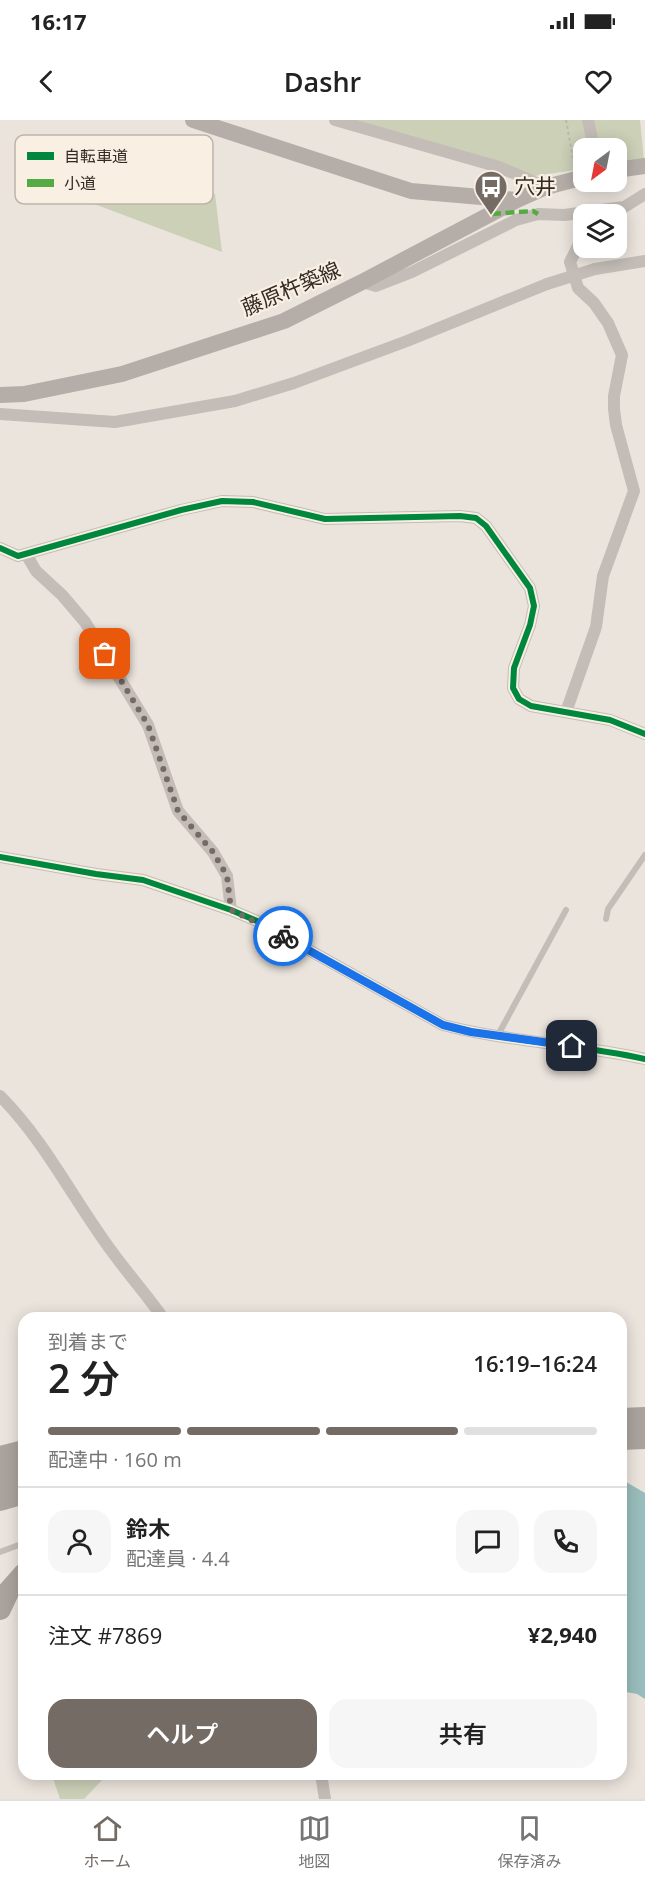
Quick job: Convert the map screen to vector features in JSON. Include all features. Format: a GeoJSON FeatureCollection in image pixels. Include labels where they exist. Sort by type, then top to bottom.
{"type":"FeatureCollection","features":[{"type":"Feature","properties":{"kind":"highway"},"geometry":{"type":"LineString","coordinates":[[627,1419],[645,1418]]}},
{"type":"Feature","properties":{"kind":"highway"},"geometry":{"type":"LineString","coordinates":[[627,1439],[645,1438]]}},
{"type":"Feature","properties":{"kind":"highway"},"geometry":{"type":"LineString","coordinates":[[0,1479],[18,1474]]}},
{"type":"Feature","properties":{"kind":"highway"},"geometry":{"type":"LineString","coordinates":[[0,1500],[18,1494]]}},
{"type":"Feature","properties":{"kind":"highway"},"geometry":{"type":"LineString","coordinates":[[0,1609],[8,1592],[18,1581]]}},
{"type":"Feature","properties":{"kind":"main road"},"geometry":{"type":"LineString","coordinates":[[193,120],[411,191],[517,200]]}},
{"type":"Feature","properties":{"kind":"main road"},"geometry":{"type":"LineString","coordinates":[[627,168],[645,166]]}},
{"type":"Feature","properties":{"kind":"main road","name":"藤原杵築線"},"geometry":{"type":"LineString","coordinates":[[0,395],[24,394],[122,374],[284,321],[517,200],[573,175]]}},
{"type":"Feature","properties":{"kind":"street"},"geometry":{"type":"LineString","coordinates":[[335,120],[499,167],[546,187]]}},
{"type":"Feature","properties":{"kind":"street"},"geometry":{"type":"LineString","coordinates":[[588,120],[592,138]]}},
{"type":"Feature","properties":{"kind":"street"},"geometry":{"type":"LineString","coordinates":[[627,206],[645,194]]}},
{"type":"Feature","properties":{"kind":"street"},"geometry":{"type":"LineString","coordinates":[[492,214],[532,211],[538,214]]}},
{"type":"Feature","properties":{"kind":"street"},"geometry":{"type":"LineString","coordinates":[[362,282],[376,286],[403,276],[516,220],[538,214],[573,214]]}},
{"type":"Feature","properties":{"kind":"street"},"geometry":{"type":"LineString","coordinates":[[566,712],[596,627],[603,576],[634,492],[614,410],[614,396],[622,355],[609,323],[594,303],[578,288],[570,262],[573,256]]}},
{"type":"Feature","properties":{"kind":"street"},"geometry":{"type":"LineString","coordinates":[[0,414],[115,422],[235,401],[294,383],[386,349],[547,284],[595,269],[645,261]]}},
{"type":"Feature","properties":{"kind":"street"},"geometry":{"type":"LineString","coordinates":[[0,548],[18,556],[181,510],[222,501],[253,502],[325,519],[460,516],[476,518],[486,526],[530,588],[534,606],[530,625],[514,668],[513,688],[519,699],[531,706],[610,720],[645,734]]}},
{"type":"Feature","properties":{"kind":"street"},"geometry":{"type":"LineString","coordinates":[[26,554],[36,571],[62,595],[84,622],[148,725],[178,811],[213,852],[227,876],[231,910]]}},
{"type":"Feature","properties":{"kind":"street"},"geometry":{"type":"LineString","coordinates":[[0,857],[85,873],[143,880],[231,910],[257,921],[443,1025],[471,1032],[645,1059]]}},
{"type":"Feature","properties":{"kind":"street"},"geometry":{"type":"LineString","coordinates":[[0,1096],[17,1113],[113,1253],[146,1292],[159,1312]]}},
{"type":"Feature","properties":{"kind":"street"},"geometry":{"type":"LineString","coordinates":[[322,1780],[325,1799]]}},
{"type":"Feature","properties":{"kind":"lane"},"geometry":{"type":"LineString","coordinates":[[606,919],[608,909],[645,855]]}},
{"type":"Feature","properties":{"kind":"lane"},"geometry":{"type":"LineString","coordinates":[[498,1035],[566,910]]}},
{"type":"Feature","properties":{"kind":"lane"},"geometry":{"type":"LineString","coordinates":[[0,1552],[18,1545]]}},
{"type":"Feature","properties":{"kind":"path"},"geometry":{"type":"LineString","coordinates":[[566,120],[573,148]]}},
{"type":"Feature","properties":{"kind":"green space"},"geometry":{"type":"Polygon","coordinates":[[[354,120],[640,120],[644,160],[627,163],[627,138],[573,138],[573,170],[534,176],[354,120]]]}},
{"type":"Feature","properties":{"kind":"green space"},"geometry":{"type":"Polygon","coordinates":[[[213,193],[215,194],[222,252],[94,204],[213,204],[213,193]]]}},
{"type":"Feature","properties":{"kind":"green space"},"geometry":{"type":"Polygon","coordinates":[[[54,1780],[102,1780],[84,1799],[60,1799],[54,1780]]]}},
{"type":"Feature","properties":{"kind":"water"},"geometry":{"type":"Polygon","coordinates":[[[627,1482],[645,1493],[645,1699],[637,1694],[627,1692],[627,1482]]]}},
{"type":"Feature","properties":{"kind":"marked path"},"geometry":{"type":"LineString","coordinates":[[492,214],[533,211],[538,214]]}},
{"type":"Feature","properties":{"kind":"cycle path"},"geometry":{"type":"LineString","coordinates":[[0,548],[18,556],[181,510],[222,501],[253,502],[325,519],[460,516],[476,518],[486,526],[530,588],[534,606],[530,625],[514,668],[513,688],[519,699],[531,706],[610,720],[645,734]]}},
{"type":"Feature","properties":{"kind":"cycle path"},"geometry":{"type":"LineString","coordinates":[[0,857],[143,880],[231,910],[257,921],[443,1025],[645,1059]]}},
{"type":"Feature","properties":{"kind":"way so far"},"geometry":{"type":"LineString","coordinates":[[105,654],[148,725],[178,811],[213,852],[227,876],[231,910],[283,936]]}},
{"type":"Feature","properties":{"kind":"place","name":"穴井"},"geometry":{"type":"Point","coordinates":[491,216]}},
{"type":"Feature","properties":{"kind":"route"},"geometry":{"type":"LineString","coordinates":[[283,936],[443,1025],[471,1032],[572,1046]]}}]}
